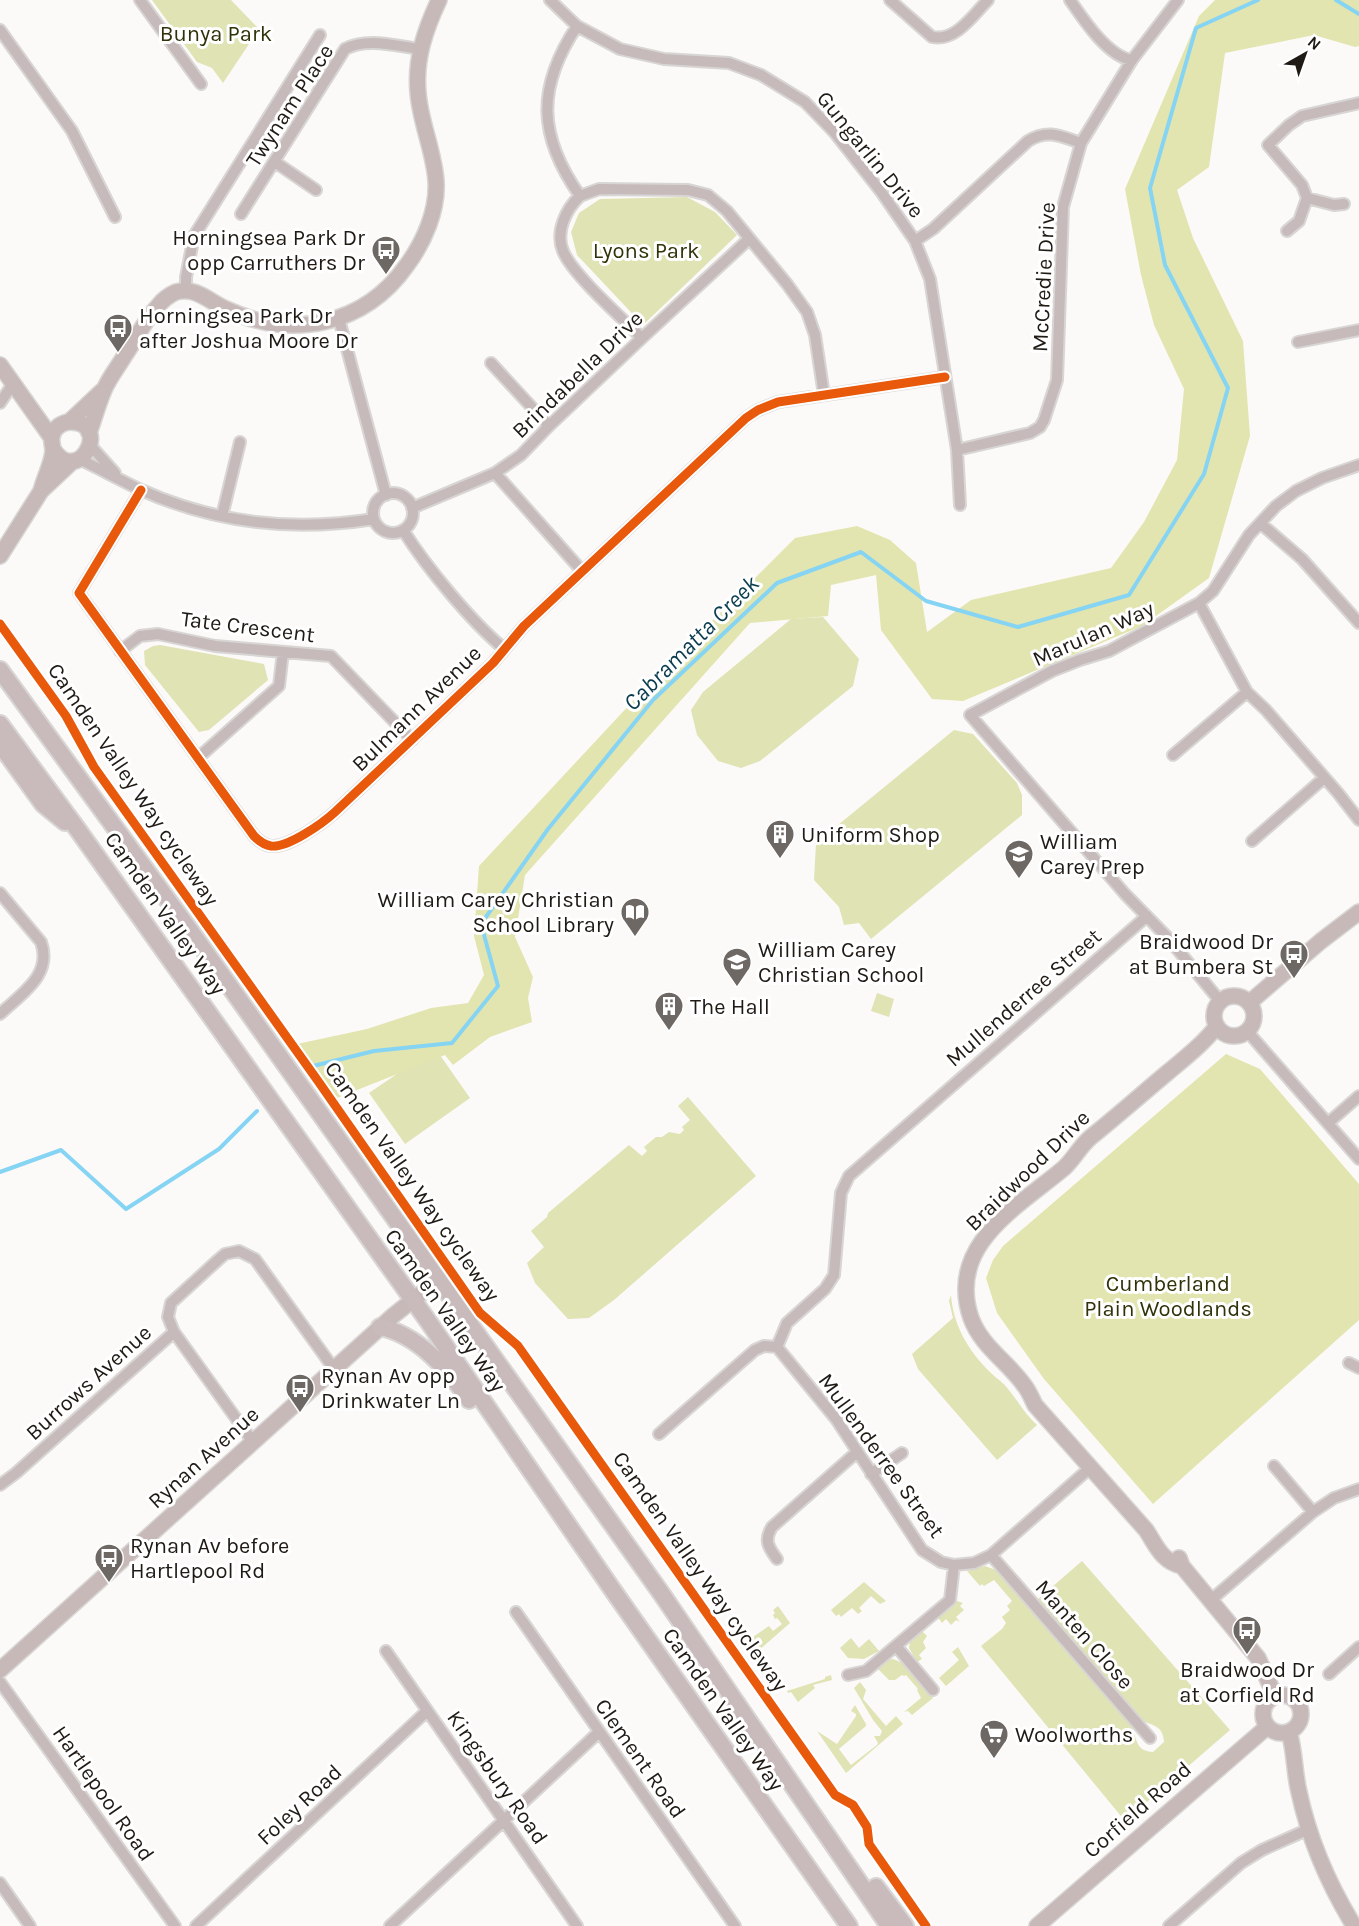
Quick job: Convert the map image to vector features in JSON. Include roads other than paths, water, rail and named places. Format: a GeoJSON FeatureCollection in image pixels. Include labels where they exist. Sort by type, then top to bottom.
{"type":"FeatureCollection","features":[{"type":"Feature","properties":{"kind":"main road","name":"Camden Valley Way"},"geometry":{"type":"LineString","coordinates":[[0,670],[191,932],[661,1593],[889,1926]]}},
{"type":"Feature","properties":{"kind":"main road","name":"Camden Valley Way"},"geometry":{"type":"LineString","coordinates":[[0,724],[412,1300],[849,1926]]}},
{"type":"Feature","properties":{"kind":"main road"},"geometry":{"type":"LineString","coordinates":[[0,744],[43,804],[78,830]]}},
{"type":"Feature","properties":{"kind":"main road"},"geometry":{"type":"LineString","coordinates":[[380,1327],[401,1333],[447,1372],[462,1390],[520,1475],[555,1507]]}},
{"type":"Feature","properties":{"kind":"main road"},"geometry":{"type":"LineString","coordinates":[[754,1726],[838,1831],[905,1926]]}},
{"type":"Feature","properties":{"kind":"street"},"geometry":{"type":"LineString","coordinates":[[140,0],[201,84]]}},
{"type":"Feature","properties":{"kind":"street"},"geometry":{"type":"LineString","coordinates":[[41,491],[57,427],[104,389],[157,307],[171,295],[186,291],[198,293],[237,314],[288,325],[339,320],[371,302],[394,282],[417,250],[430,222],[435,204],[436,182],[417,89],[420,49],[438,0]]}},
{"type":"Feature","properties":{"kind":"street","name":"Gungarlin Drive"},"geometry":{"type":"LineString","coordinates":[[550,0],[577,26],[620,48],[664,59],[729,63],[761,75],[805,102],[834,132],[882,193],[915,241],[930,279],[957,450],[960,505]]}},
{"type":"Feature","properties":{"kind":"street"},"geometry":{"type":"LineString","coordinates":[[890,0],[932,37],[941,39],[958,30],[988,0]]}},
{"type":"Feature","properties":{"kind":"street"},"geometry":{"type":"LineString","coordinates":[[1070,0],[1095,35],[1124,59],[1132,60]]}},
{"type":"Feature","properties":{"kind":"street","name":"McCredie Drive"},"geometry":{"type":"LineString","coordinates":[[957,450],[1030,433],[1040,427],[1044,420],[1057,380],[1063,207],[1081,143],[1132,60],[1178,0]]}},
{"type":"Feature","properties":{"kind":"street"},"geometry":{"type":"LineString","coordinates":[[577,26],[563,47],[553,69],[548,94],[548,122],[554,151],[566,176],[580,196]]}},
{"type":"Feature","properties":{"kind":"street"},"geometry":{"type":"LineString","coordinates":[[0,30],[72,131],[115,217]]}},
{"type":"Feature","properties":{"kind":"street"},"geometry":{"type":"LineString","coordinates":[[186,291],[186,277],[194,236],[320,35]]}},
{"type":"Feature","properties":{"kind":"street","name":"Twynam Place"},"geometry":{"type":"LineString","coordinates":[[241,214],[345,49],[364,42],[420,49]]}},
{"type":"Feature","properties":{"kind":"street"},"geometry":{"type":"LineString","coordinates":[[1287,231],[1299,221],[1307,198],[1302,185],[1268,145],[1302,116],[1359,103]]}},
{"type":"Feature","properties":{"kind":"street"},"geometry":{"type":"LineString","coordinates":[[915,241],[933,229],[1037,135],[1051,134],[1081,143]]}},
{"type":"Feature","properties":{"kind":"street"},"geometry":{"type":"LineString","coordinates":[[275,162],[316,190]]}},
{"type":"Feature","properties":{"kind":"street"},"geometry":{"type":"LineString","coordinates":[[642,338],[570,264],[562,250],[560,238],[563,223],[568,211],[580,196],[599,189],[698,191],[708,195],[727,211],[807,312],[815,334],[824,395]]}},
{"type":"Feature","properties":{"kind":"street"},"geometry":{"type":"LineString","coordinates":[[1307,198],[1335,206],[1344,204]]}},
{"type":"Feature","properties":{"kind":"street","name":"Brindabella Drive"},"geometry":{"type":"LineString","coordinates":[[412,508],[495,473],[521,455],[749,239]]}},
{"type":"Feature","properties":{"kind":"street"},"geometry":{"type":"LineString","coordinates":[[339,320],[386,495]]}},
{"type":"Feature","properties":{"kind":"street"},"geometry":{"type":"LineString","coordinates":[[1298,342],[1359,330]]}},
{"type":"Feature","properties":{"kind":"street"},"geometry":{"type":"LineString","coordinates":[[491,363],[549,426]]}},
{"type":"Feature","properties":{"kind":"street"},"geometry":{"type":"LineString","coordinates":[[0,365],[61,458],[76,460],[175,503],[264,525],[352,523],[374,519]]}},
{"type":"Feature","properties":{"kind":"street","name":"Bulmann Avenue"},"geometry":{"type":"LineString","coordinates":[[141,490],[79,593],[254,836],[265,844],[273,846],[307,833],[322,824],[493,663],[524,626],[746,418],[778,402],[945,377]]}},
{"type":"Feature","properties":{"kind":"street"},"geometry":{"type":"LineString","coordinates":[[0,403],[12,385]]}},
{"type":"Feature","properties":{"kind":"street"},"geometry":{"type":"LineString","coordinates":[[0,556],[41,491],[76,460],[84,456],[104,389]]}},
{"type":"Feature","properties":{"kind":"street"},"geometry":{"type":"LineString","coordinates":[[25,400],[66,422],[81,424],[119,478]]}},
{"type":"Feature","properties":{"kind":"street"},"geometry":{"type":"LineString","coordinates":[[222,516],[240,442]]}},
{"type":"Feature","properties":{"kind":"street","name":"Marulan Way"},"geometry":{"type":"LineString","coordinates":[[1147,916],[1125,894],[970,715],[1052,671],[1109,651],[1199,603],[1213,591],[1249,535],[1276,506],[1296,491],[1322,478],[1359,465]]}},
{"type":"Feature","properties":{"kind":"street"},"geometry":{"type":"LineString","coordinates":[[495,473],[582,571]]}},
{"type":"Feature","properties":{"kind":"street"},"geometry":{"type":"LineString","coordinates":[[400,494],[407,499],[412,508],[412,519],[403,530],[388,532],[381,529],[374,519],[375,506],[379,499],[386,495],[400,494]]}},
{"type":"Feature","properties":{"kind":"street"},"geometry":{"type":"LineString","coordinates":[[1260,524],[1302,559],[1359,623]]}},
{"type":"Feature","properties":{"kind":"street"},"geometry":{"type":"LineString","coordinates":[[403,530],[416,550],[464,607],[504,649]]}},
{"type":"Feature","properties":{"kind":"street"},"geometry":{"type":"LineString","coordinates":[[1199,603],[1247,692],[1266,710],[1359,820]]}},
{"type":"Feature","properties":{"kind":"street","name":"Tate Crescent"},"geometry":{"type":"LineString","coordinates":[[120,651],[140,636],[158,634],[215,646],[331,656],[412,740]]}},
{"type":"Feature","properties":{"kind":"street"},"geometry":{"type":"LineString","coordinates":[[198,758],[279,686],[283,652]]}},
{"type":"Feature","properties":{"kind":"street"},"geometry":{"type":"LineString","coordinates":[[1173,755],[1247,692]]}},
{"type":"Feature","properties":{"kind":"street"},"geometry":{"type":"LineString","coordinates":[[1252,841],[1324,778]]}},
{"type":"Feature","properties":{"kind":"street"},"geometry":{"type":"LineString","coordinates":[[0,893],[41,942],[45,960],[39,977],[0,1014]]}},
{"type":"Feature","properties":{"kind":"street"},"geometry":{"type":"LineString","coordinates":[[1249,1004],[1321,941],[1359,912]]}},
{"type":"Feature","properties":{"kind":"street"},"geometry":{"type":"LineString","coordinates":[[1147,916],[1210,986],[1220,1001]]}},
{"type":"Feature","properties":{"kind":"street","name":"Mullenderree Street"},"geometry":{"type":"LineString","coordinates":[[1091,1467],[991,1555],[974,1563],[954,1565],[933,1558],[918,1546],[826,1406],[777,1347],[787,1323],[825,1289],[834,1275],[841,1193],[849,1176],[1147,916]]}},
{"type":"Feature","properties":{"kind":"street"},"geometry":{"type":"LineString","coordinates":[[1238,996],[1249,1004],[1253,1021],[1242,1034],[1230,1035],[1217,1026],[1214,1013],[1220,1001],[1238,996]]}},
{"type":"Feature","properties":{"kind":"street","name":"Braidwood Drive"},"geometry":{"type":"LineString","coordinates":[[1217,1026],[1200,1045],[1083,1144],[1063,1169],[990,1230],[976,1250],[970,1265],[966,1283],[967,1302],[975,1327],[984,1341],[1024,1385],[1035,1405],[1091,1467],[1154,1542],[1158,1551],[1176,1565],[1182,1566],[1211,1600],[1258,1658],[1275,1696]]}},
{"type":"Feature","properties":{"kind":"street"},"geometry":{"type":"LineString","coordinates":[[1247,1030],[1359,1159]]}},
{"type":"Feature","properties":{"kind":"street"},"geometry":{"type":"LineString","coordinates":[[1328,1124],[1359,1096]]}},
{"type":"Feature","properties":{"kind":"street"},"geometry":{"type":"LineString","coordinates":[[253,1442],[174,1332],[168,1317],[171,1303],[218,1260],[225,1254],[239,1251],[255,1259],[334,1369]]}},
{"type":"Feature","properties":{"kind":"street","name":"Rynan Avenue"},"geometry":{"type":"LineString","coordinates":[[0,1670],[380,1327],[438,1280]]}},
{"type":"Feature","properties":{"kind":"street","name":"Burrows Avenue"},"geometry":{"type":"LineString","coordinates":[[0,1485],[174,1332]]}},
{"type":"Feature","properties":{"kind":"street"},"geometry":{"type":"LineString","coordinates":[[659,1434],[755,1350],[764,1346],[777,1347]]}},
{"type":"Feature","properties":{"kind":"street"},"geometry":{"type":"LineString","coordinates":[[777,1559],[767,1542],[772,1527],[857,1452]]}},
{"type":"Feature","properties":{"kind":"street"},"geometry":{"type":"LineString","coordinates":[[871,1474],[902,1453]]}},
{"type":"Feature","properties":{"kind":"street"},"geometry":{"type":"LineString","coordinates":[[1274,1466],[1312,1512]]}},
{"type":"Feature","properties":{"kind":"street"},"geometry":{"type":"LineString","coordinates":[[1211,1600],[1312,1512],[1334,1498],[1359,1489]]}},
{"type":"Feature","properties":{"kind":"street","name":"Manten Close"},"geometry":{"type":"LineString","coordinates":[[991,1555],[1150,1738]]}},
{"type":"Feature","properties":{"kind":"street"},"geometry":{"type":"LineString","coordinates":[[848,1675],[866,1671],[950,1600],[954,1565]]}},
{"type":"Feature","properties":{"kind":"street","name":"Clement Road"},"geometry":{"type":"LineString","coordinates":[[516,1612],[735,1926]]}},
{"type":"Feature","properties":{"kind":"street"},"geometry":{"type":"LineString","coordinates":[[897,1647],[933,1690]]}},
{"type":"Feature","properties":{"kind":"street"},"geometry":{"type":"LineString","coordinates":[[1329,1674],[1359,1647]]}},
{"type":"Feature","properties":{"kind":"street","name":"Kingsbury Road"},"geometry":{"type":"LineString","coordinates":[[386,1651],[577,1926]]}},
{"type":"Feature","properties":{"kind":"street","name":"Hartlepool Road"},"geometry":{"type":"LineString","coordinates":[[0,1682],[175,1926]]}},
{"type":"Feature","properties":{"kind":"street"},"geometry":{"type":"LineString","coordinates":[[1275,1696],[1288,1696],[1298,1704],[1301,1717],[1299,1723],[1289,1732],[1277,1733],[1267,1727],[1264,1722],[1265,1703],[1275,1696]]}},
{"type":"Feature","properties":{"kind":"street","name":"Foley Road"},"geometry":{"type":"LineString","coordinates":[[196,1926],[428,1711]]}},
{"type":"Feature","properties":{"kind":"street","name":"Corfield Road"},"geometry":{"type":"LineString","coordinates":[[1037,1926],[1267,1727]]}},
{"type":"Feature","properties":{"kind":"street"},"geometry":{"type":"LineString","coordinates":[[390,1926],[599,1732]]}},
{"type":"Feature","properties":{"kind":"street"},"geometry":{"type":"LineString","coordinates":[[1289,1732],[1299,1794],[1309,1829],[1333,1888],[1354,1926]]}},
{"type":"Feature","properties":{"kind":"street"},"geometry":{"type":"LineString","coordinates":[[1169,1926],[1241,1863],[1309,1829]]}},
{"type":"Feature","properties":{"kind":"street"},"geometry":{"type":"LineString","coordinates":[[0,1882],[30,1926]]}},
{"type":"Feature","properties":{"kind":"waterway","name":"Cabramatta Creek"},"geometry":{"type":"LineString","coordinates":[[313,1066],[374,1051],[452,1043],[498,986],[481,924],[548,829],[653,700],[777,583],[861,552],[926,601],[1018,627],[1129,595],[1204,474],[1228,388],[1165,265],[1150,188],[1196,28],[1258,0]]}},
{"type":"Feature","properties":{"kind":"waterway","name":"Cabramatta Creek"},"geometry":{"type":"LineString","coordinates":[[1336,0],[1359,14]]}},
{"type":"Feature","properties":{"kind":"waterway","name":"Cabramatta Creek"},"geometry":{"type":"LineString","coordinates":[[0,1172],[61,1150],[126,1209],[219,1149],[257,1111]]}},
{"type":"Feature","properties":{"kind":"place","name":"Horningsea Park Dr opp Carruthers Dr"},"geometry":{"type":"Point","coordinates":[386,276]}},
{"type":"Feature","properties":{"kind":"place","name":"Horningsea Park Dr after Joshua Moore Dr"},"geometry":{"type":"Point","coordinates":[118,354]}},
{"type":"Feature","properties":{"kind":"place","name":"Uniform Shop"},"geometry":{"type":"Point","coordinates":[780,860]}},
{"type":"Feature","properties":{"kind":"place","name":"William Carey Prep"},"geometry":{"type":"Point","coordinates":[1019,880]}},
{"type":"Feature","properties":{"kind":"place","name":"William Carey Christian School Library"},"geometry":{"type":"Point","coordinates":[635,938]}},
{"type":"Feature","properties":{"kind":"place","name":"Braidwood Dr at Bumbera St"},"geometry":{"type":"Point","coordinates":[1294,980]}},
{"type":"Feature","properties":{"kind":"place","name":"William Carey Christian School"},"geometry":{"type":"Point","coordinates":[737,988]}},
{"type":"Feature","properties":{"kind":"place","name":"The Hall"},"geometry":{"type":"Point","coordinates":[669,1032]}},
{"type":"Feature","properties":{"kind":"place","name":"Rynan Av opp Drinkwater Ln"},"geometry":{"type":"Point","coordinates":[300,1414]}},
{"type":"Feature","properties":{"kind":"place","name":"Rynan Av before Hartlepool Rd"},"geometry":{"type":"Point","coordinates":[109,1584]}},
{"type":"Feature","properties":{"kind":"place","name":"Braidwood Dr at Corfield Rd"},"geometry":{"type":"Point","coordinates":[1247,1656]}},
{"type":"Feature","properties":{"kind":"place","name":"Woolworths"},"geometry":{"type":"Point","coordinates":[994,1760]}},
{"type":"Feature","properties":{"kind":"park label","name":"Bunya Park"},"geometry":{"type":"Point","coordinates":[216,33]}},
{"type":"Feature","properties":{"kind":"park label","name":"Lyons Park"},"geometry":{"type":"Point","coordinates":[646,250]}},
{"type":"Feature","properties":{"kind":"park label","name":"Cumberland Plain Woodlands"},"geometry":{"type":"Point","coordinates":[1168,1296]}}]}
